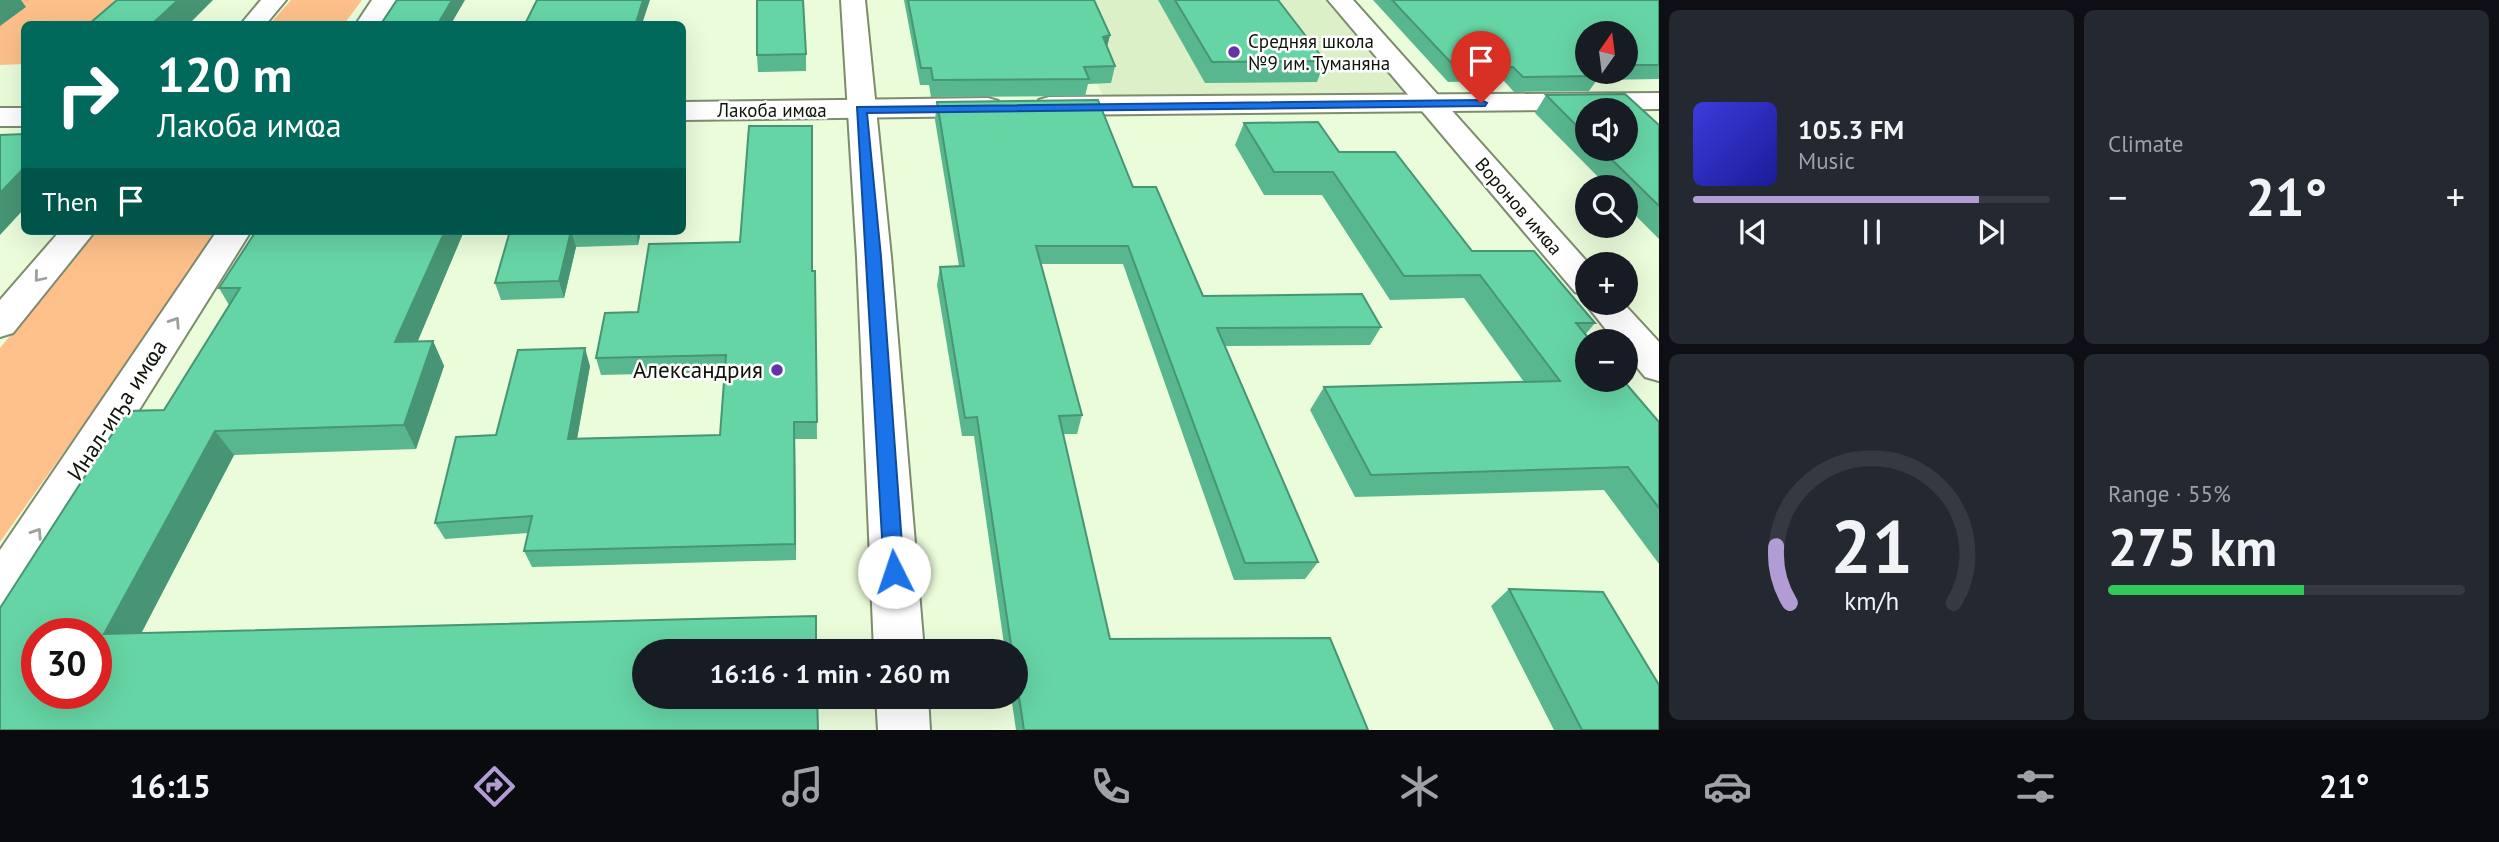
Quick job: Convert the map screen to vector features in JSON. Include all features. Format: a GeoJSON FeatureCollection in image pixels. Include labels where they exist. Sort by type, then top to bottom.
{"type":"FeatureCollection","features":[{"type":"Feature","properties":{"kind":"street"},"geometry":{"type":"LineString","coordinates":[[256,21],[274,0]]}},
{"type":"Feature","properties":{"kind":"street"},"geometry":{"type":"LineString","coordinates":[[370,21],[384,0]]}},
{"type":"Feature","properties":{"kind":"street"},"geometry":{"type":"LineString","coordinates":[[853,0],[874,257],[898,639]]}},
{"type":"Feature","properties":{"kind":"street","name":"Воронов имҩа"},"geometry":{"type":"LineString","coordinates":[[1340,0],[1575,270]]}},
{"type":"Feature","properties":{"kind":"street","name":"Лакоба имҩа"},"geometry":{"type":"LineString","coordinates":[[686,111],[1659,101]]}},
{"type":"Feature","properties":{"kind":"street"},"geometry":{"type":"LineString","coordinates":[[0,117],[21,117]]}},
{"type":"Feature","properties":{"kind":"street"},"geometry":{"type":"LineString","coordinates":[[0,324],[75,235]]}},
{"type":"Feature","properties":{"kind":"street","name":"Инал-иҧа имҩа"},"geometry":{"type":"LineString","coordinates":[[0,590],[231,235]]}},
{"type":"Feature","properties":{"kind":"street"},"geometry":{"type":"LineString","coordinates":[[1614,315],[1659,367]]}},
{"type":"Feature","properties":{"kind":"street"},"geometry":{"type":"LineString","coordinates":[[903,709],[904,730]]}},
{"type":"Feature","properties":{"kind":"shaded area"},"geometry":{"type":"Polygon","coordinates":[[[0,0],[149,0],[125,21],[21,21],[21,64],[0,65],[0,0]]]}},
{"type":"Feature","properties":{"kind":"shaded area"},"geometry":{"type":"Polygon","coordinates":[[[291,0],[362,0],[346,21],[273,21],[291,0]]]}},
{"type":"Feature","properties":{"kind":"shaded area","name":"Средняя школа №9 им. Туманяна"},"geometry":{"type":"Polygon","coordinates":[[[1061,0],[1340,0],[1430,104],[1107,105],[1061,0]]]}},
{"type":"Feature","properties":{"kind":"shaded area"},"geometry":{"type":"Polygon","coordinates":[[[94,235],[218,235],[0,542],[0,348],[94,235]]]}},
{"type":"Feature","properties":{"kind":"building"},"geometry":{"type":"Polygon","coordinates":[[[117,0],[178,0],[155,21],[92,21],[117,0]]]}},
{"type":"Feature","properties":{"kind":"building"},"geometry":{"type":"Polygon","coordinates":[[[397,0],[452,0],[440,21],[383,21],[397,0]]]}},
{"type":"Feature","properties":{"kind":"building"},"geometry":{"type":"Polygon","coordinates":[[[537,0],[643,0],[637,21],[526,21],[537,0]]]}},
{"type":"Feature","properties":{"kind":"building"},"geometry":{"type":"Polygon","coordinates":[[[757,0],[803,0],[806,54],[757,55],[757,0]]]}},
{"type":"Feature","properties":{"kind":"building"},"geometry":{"type":"Polygon","coordinates":[[[908,0],[1094,0],[1110,35],[1103,37],[1115,66],[1084,67],[1089,79],[933,80],[931,68],[921,68],[908,0]]]}},
{"type":"Feature","properties":{"kind":"building"},"geometry":{"type":"Polygon","coordinates":[[[1175,0],[1278,0],[1325,61],[1212,62],[1175,0]]]}},
{"type":"Feature","properties":{"kind":"building"},"geometry":{"type":"Polygon","coordinates":[[[1392,0],[1659,0],[1659,65],[1638,65],[1638,21],[1575,21],[1575,76],[1523,77],[1513,67],[1456,68],[1392,0]]]}},
{"type":"Feature","properties":{"kind":"building"},"geometry":{"type":"Polygon","coordinates":[[[1625,94],[1629,98],[1575,98],[1575,124],[1546,95],[1625,94]]]}},
{"type":"Feature","properties":{"kind":"building"},"geometry":{"type":"Polygon","coordinates":[[[1098,100],[1133,187],[1156,187],[1203,296],[1362,294],[1381,327],[1217,328],[1318,562],[1245,563],[1128,246],[1036,246],[1082,415],[1059,416],[1110,639],[1330,638],[1368,730],[1024,730],[1021,709],[1028,709],[1028,639],[1010,639],[977,417],[965,418],[940,267],[964,266],[937,102],[1098,100]]]}},
{"type":"Feature","properties":{"kind":"building"},"geometry":{"type":"Polygon","coordinates":[[[1638,106],[1659,125],[1659,206],[1638,185],[1638,175],[1627,175],[1613,161],[1638,161],[1638,106]]]}},
{"type":"Feature","properties":{"kind":"building"},"geometry":{"type":"Polygon","coordinates":[[[1318,122],[1339,152],[1395,152],[1472,251],[1534,251],[1575,299],[1575,315],[1588,315],[1595,323],[1576,323],[1581,329],[1575,329],[1575,392],[1633,392],[1659,422],[1659,508],[1628,467],[1371,475],[1324,387],[1560,381],[1480,275],[1404,276],[1333,172],[1274,172],[1244,123],[1318,122]]]}},
{"type":"Feature","properties":{"kind":"building"},"geometry":{"type":"Polygon","coordinates":[[[749,126],[812,126],[812,271],[815,271],[817,422],[794,422],[795,544],[524,551],[532,516],[435,523],[456,437],[496,435],[518,350],[585,348],[568,439],[720,435],[726,355],[596,358],[605,313],[638,312],[649,244],[740,242],[749,126]]]}},
{"type":"Feature","properties":{"kind":"building"},"geometry":{"type":"Polygon","coordinates":[[[21,134],[21,171],[0,193],[0,135],[21,134]]]}},
{"type":"Feature","properties":{"kind":"building"},"geometry":{"type":"Polygon","coordinates":[[[253,235],[443,235],[395,342],[433,341],[404,425],[215,431],[112,619],[21,618],[21,709],[112,709],[112,634],[816,616],[816,639],[632,639],[632,709],[817,709],[818,730],[0,730],[0,608],[127,411],[164,410],[240,288],[219,288],[253,235]]]}},
{"type":"Feature","properties":{"kind":"building"},"geometry":{"type":"Polygon","coordinates":[[[509,235],[570,235],[559,281],[495,283],[509,235]]]}},
{"type":"Feature","properties":{"kind":"building"},"geometry":{"type":"Polygon","coordinates":[[[1509,589],[1603,592],[1659,685],[1659,730],[1582,730],[1509,589]]]}},
{"type":"Feature","properties":{"kind":"place","name":"Средняя школа №9 им. Туманяна"},"geometry":{"type":"Point","coordinates":[1234,52]}},
{"type":"Feature","properties":{"kind":"place","name":"Александрия"},"geometry":{"type":"Point","coordinates":[777,370]}},
{"type":"Feature","properties":{"kind":"route"},"geometry":{"type":"LineString","coordinates":[[894,572],[874,257],[861,110],[1107,105],[1481,103]]}}]}
